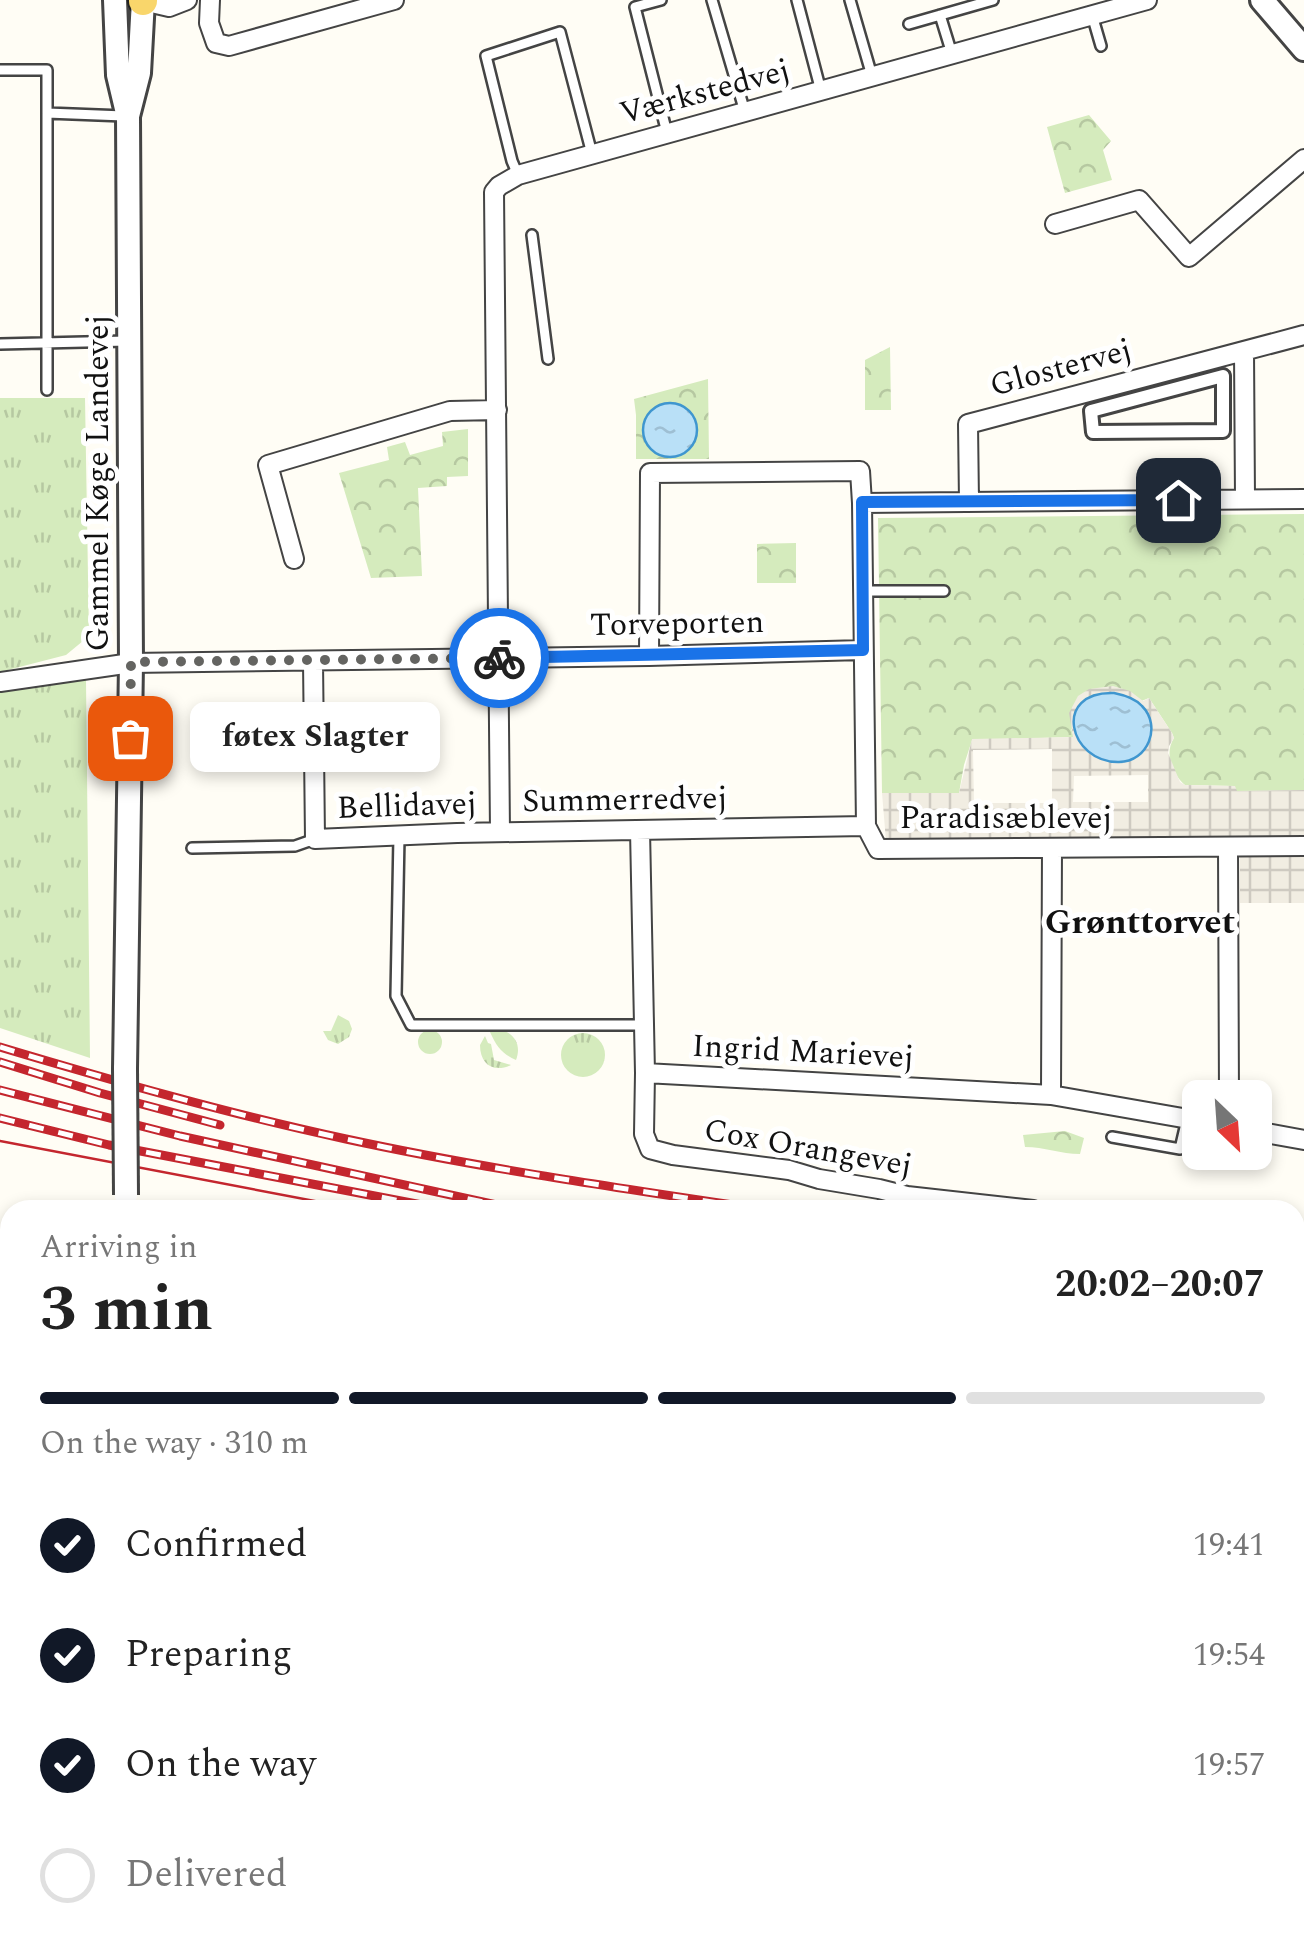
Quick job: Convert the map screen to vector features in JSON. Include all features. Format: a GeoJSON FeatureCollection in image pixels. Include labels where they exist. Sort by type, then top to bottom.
{"type":"FeatureCollection","features":[{"type":"Feature","properties":{"kind":"street","name":"Gammel Køge Landevej"},"geometry":{"type":"LineString","coordinates":[[115,0],[118,75],[128,116],[131,662],[126,1200]]}},
{"type":"Feature","properties":{"kind":"street","name":"Gammel Køge Landevej"},"geometry":{"type":"LineString","coordinates":[[128,116],[139,73],[143,0]]}},
{"type":"Feature","properties":{"kind":"street"},"geometry":{"type":"LineString","coordinates":[[143,0],[169,8],[187,0]]}},
{"type":"Feature","properties":{"kind":"street"},"geometry":{"type":"LineString","coordinates":[[210,0],[209,23],[216,43],[229,46],[394,0]]}},
{"type":"Feature","properties":{"kind":"street","name":"Værkstedvej"},"geometry":{"type":"LineString","coordinates":[[518,175],[1146,0]]}},
{"type":"Feature","properties":{"kind":"street"},"geometry":{"type":"LineString","coordinates":[[1262,0],[1304,49]]}},
{"type":"Feature","properties":{"kind":"street"},"geometry":{"type":"LineString","coordinates":[[1056,224],[1139,200],[1189,257],[1304,159]]}},
{"type":"Feature","properties":{"kind":"street"},"geometry":{"type":"LineString","coordinates":[[498,658],[494,192],[518,175]]}},
{"type":"Feature","properties":{"kind":"street","name":"Glostervej"},"geometry":{"type":"LineString","coordinates":[[969,502],[968,424],[1304,335]]}},
{"type":"Feature","properties":{"kind":"street"},"geometry":{"type":"LineString","coordinates":[[1244,351],[1246,499]]}},
{"type":"Feature","properties":{"kind":"street"},"geometry":{"type":"LineString","coordinates":[[1223,376],[1223,431],[1093,432],[1090,410],[1223,376]]}},
{"type":"Feature","properties":{"kind":"street"},"geometry":{"type":"LineString","coordinates":[[294,559],[268,465],[450,411],[497,410]]}},
{"type":"Feature","properties":{"kind":"street"},"geometry":{"type":"LineString","coordinates":[[649,656],[650,473],[860,471],[862,502],[1304,498]]}},
{"type":"Feature","properties":{"kind":"street","name":"Paradisæblevej"},"geometry":{"type":"LineString","coordinates":[[862,502],[866,826],[878,849],[1304,846]]}},
{"type":"Feature","properties":{"kind":"street","name":"Torveporten"},"geometry":{"type":"LineString","coordinates":[[0,682],[131,662],[863,650]]}},
{"type":"Feature","properties":{"kind":"street","name":"Summerredvej"},"geometry":{"type":"LineString","coordinates":[[498,658],[500,832],[866,826]]}},
{"type":"Feature","properties":{"kind":"street","name":"Bellidavej"},"geometry":{"type":"LineString","coordinates":[[313,661],[315,839],[399,836],[457,827],[500,832]]}},
{"type":"Feature","properties":{"kind":"street","name":"Ingrid Marievej"},"geometry":{"type":"LineString","coordinates":[[640,830],[645,1074],[1051,1094],[1182,1118]]}},
{"type":"Feature","properties":{"kind":"street"},"geometry":{"type":"LineString","coordinates":[[1228,847],[1229,1080]]}},
{"type":"Feature","properties":{"kind":"street"},"geometry":{"type":"LineString","coordinates":[[1051,1094],[1052,848]]}},
{"type":"Feature","properties":{"kind":"street","name":"Cox Orangevej"},"geometry":{"type":"LineString","coordinates":[[645,1074],[644,1134],[650,1149],[789,1170],[819,1179],[943,1200]]}},
{"type":"Feature","properties":{"kind":"street"},"geometry":{"type":"LineString","coordinates":[[1272,1134],[1304,1140]]}},
{"type":"Feature","properties":{"kind":"lane"},"geometry":{"type":"LineString","coordinates":[[661,0],[634,8],[667,133]]}},
{"type":"Feature","properties":{"kind":"lane"},"geometry":{"type":"LineString","coordinates":[[712,0],[745,112]]}},
{"type":"Feature","properties":{"kind":"lane"},"geometry":{"type":"LineString","coordinates":[[797,0],[820,91]]}},
{"type":"Feature","properties":{"kind":"lane"},"geometry":{"type":"LineString","coordinates":[[850,0],[872,76]]}},
{"type":"Feature","properties":{"kind":"lane"},"geometry":{"type":"LineString","coordinates":[[908,24],[993,0]]}},
{"type":"Feature","properties":{"kind":"lane"},"geometry":{"type":"LineString","coordinates":[[940,15],[952,54]]}},
{"type":"Feature","properties":{"kind":"lane"},"geometry":{"type":"LineString","coordinates":[[1092,15],[1102,46]]}},
{"type":"Feature","properties":{"kind":"lane"},"geometry":{"type":"LineString","coordinates":[[518,175],[486,56],[560,32],[592,154]]}},
{"type":"Feature","properties":{"kind":"lane"},"geometry":{"type":"LineString","coordinates":[[0,70],[47,70],[47,390]]}},
{"type":"Feature","properties":{"kind":"lane"},"geometry":{"type":"LineString","coordinates":[[47,113],[128,116]]}},
{"type":"Feature","properties":{"kind":"lane"},"geometry":{"type":"LineString","coordinates":[[532,235],[548,359]]}},
{"type":"Feature","properties":{"kind":"lane"},"geometry":{"type":"LineString","coordinates":[[0,344],[129,341]]}},
{"type":"Feature","properties":{"kind":"lane"},"geometry":{"type":"LineString","coordinates":[[863,591],[944,591]]}},
{"type":"Feature","properties":{"kind":"lane"},"geometry":{"type":"LineString","coordinates":[[399,836],[396,996],[411,1024],[644,1024]]}},
{"type":"Feature","properties":{"kind":"lane"},"geometry":{"type":"LineString","coordinates":[[192,848],[295,846],[315,839]]}},
{"type":"Feature","properties":{"kind":"lane"},"geometry":{"type":"LineString","coordinates":[[1112,1137],[1180,1149],[1182,1145]]}},
{"type":"Feature","properties":{"kind":"green space"},"geometry":{"type":"Polygon","coordinates":[[[1089,115],[1111,141],[1103,150],[1112,180],[1065,193],[1047,127],[1089,115]]]}},
{"type":"Feature","properties":{"kind":"green space"},"geometry":{"type":"Polygon","coordinates":[[[890,347],[891,410],[865,410],[865,360],[890,347]]]}},
{"type":"Feature","properties":{"kind":"green space"},"geometry":{"type":"Polygon","coordinates":[[[708,379],[709,459],[636,459],[634,399],[708,379]]]}},
{"type":"Feature","properties":{"kind":"green space"},"geometry":{"type":"Polygon","coordinates":[[[0,398],[85,398],[89,636],[66,655],[0,672],[0,398]]]}},
{"type":"Feature","properties":{"kind":"green space"},"geometry":{"type":"Polygon","coordinates":[[[468,429],[468,476],[447,477],[447,486],[418,488],[422,576],[371,578],[339,473],[389,460],[387,447],[405,442],[410,455],[443,446],[442,432],[468,429]]]}},
{"type":"Feature","properties":{"kind":"green space"},"geometry":{"type":"Polygon","coordinates":[[[1304,514],[1304,790],[1236,791],[1234,786],[1185,785],[1171,763],[1172,733],[1149,698],[1071,729],[1074,737],[972,740],[959,793],[882,793],[878,518],[1304,514]]]}},
{"type":"Feature","properties":{"kind":"green space"},"geometry":{"type":"Polygon","coordinates":[[[796,543],[796,583],[757,583],[757,544],[796,543]]]}},
{"type":"Feature","properties":{"kind":"green space"},"geometry":{"type":"Polygon","coordinates":[[[86,680],[90,1058],[0,1028],[0,691],[86,680]]]}},
{"type":"Feature","properties":{"kind":"green space"},"geometry":{"type":"Polygon","coordinates":[[[338,1015],[349,1021],[352,1029],[349,1037],[338,1044],[328,1040],[323,1031],[331,1031],[338,1015]]]}},
{"type":"Feature","properties":{"kind":"green space"},"geometry":{"type":"Polygon","coordinates":[[[499,1029],[515,1040],[516,1060],[495,1042],[490,1032],[499,1029]]]}},
{"type":"Feature","properties":{"kind":"green space"},"geometry":{"type":"Polygon","coordinates":[[[430,1030],[442,1042],[430,1054],[418,1042],[430,1030]]]}},
{"type":"Feature","properties":{"kind":"green space"},"geometry":{"type":"Polygon","coordinates":[[[583,1033],[599,1039],[605,1055],[599,1071],[583,1077],[567,1071],[561,1055],[567,1039],[583,1033]]]}},
{"type":"Feature","properties":{"kind":"green space"},"geometry":{"type":"Polygon","coordinates":[[[485,1036],[494,1060],[511,1065],[499,1068],[485,1062],[480,1045],[485,1036]]]}},
{"type":"Feature","properties":{"kind":"green space"},"geometry":{"type":"Polygon","coordinates":[[[1065,1131],[1084,1138],[1080,1154],[1025,1147],[1023,1135],[1065,1131]]]}},
{"type":"Feature","properties":{"kind":"shaded area"},"geometry":{"type":"Polygon","coordinates":[[[1113,686],[1130,691],[1143,701],[1149,698],[1172,733],[1168,753],[1180,782],[1185,785],[1235,786],[1237,791],[1304,790],[1304,903],[1240,903],[1240,847],[886,841],[882,793],[959,793],[972,739],[1073,737],[1069,713],[1078,696],[1089,689],[1113,686]],[[1114,693],[1084,699],[1075,713],[1078,738],[1094,755],[1125,762],[1146,748],[1152,727],[1144,707],[1114,693]],[[1052,749],[973,750],[974,803],[1052,803],[1052,749]],[[1148,775],[1074,776],[1073,802],[1148,802],[1148,775]]]}},
{"type":"Feature","properties":{"kind":"water"},"geometry":{"type":"Polygon","coordinates":[[[670,403],[689,411],[697,430],[689,449],[670,457],[651,449],[643,430],[651,411],[670,403]]]}},
{"type":"Feature","properties":{"kind":"water"},"geometry":{"type":"Polygon","coordinates":[[[1114,693],[1139,703],[1151,723],[1144,750],[1119,762],[1088,751],[1074,727],[1081,703],[1094,695],[1114,693]]]}},
{"type":"Feature","properties":{"kind":"tram line"},"geometry":{"type":"LineString","coordinates":[[0,1141],[310,1200]]}},
{"type":"Feature","properties":{"kind":"railway"},"geometry":{"type":"LineString","coordinates":[[0,1047],[172,1096],[346,1139],[701,1200]]}},
{"type":"Feature","properties":{"kind":"railway"},"geometry":{"type":"LineString","coordinates":[[0,1062],[220,1125]]}},
{"type":"Feature","properties":{"kind":"railway"},"geometry":{"type":"LineString","coordinates":[[0,1090],[180,1136],[474,1200]]}},
{"type":"Feature","properties":{"kind":"railway"},"geometry":{"type":"LineString","coordinates":[[0,1118],[109,1145],[396,1200]]}},
{"type":"Feature","properties":{"kind":"way so far"},"geometry":{"type":"LineString","coordinates":[[130,738],[131,662],[499,658]]}},
{"type":"Feature","properties":{"kind":"place","name":"føtex Slagter"},"geometry":{"type":"Point","coordinates":[130,738]}},
{"type":"Feature","properties":{"kind":"district","name":"Grønttorvet"},"geometry":{"type":"Point","coordinates":[1140,922]}},
{"type":"Feature","properties":{"kind":"route"},"geometry":{"type":"LineString","coordinates":[[499,658],[863,650],[862,502],[1178,500]]}}]}
